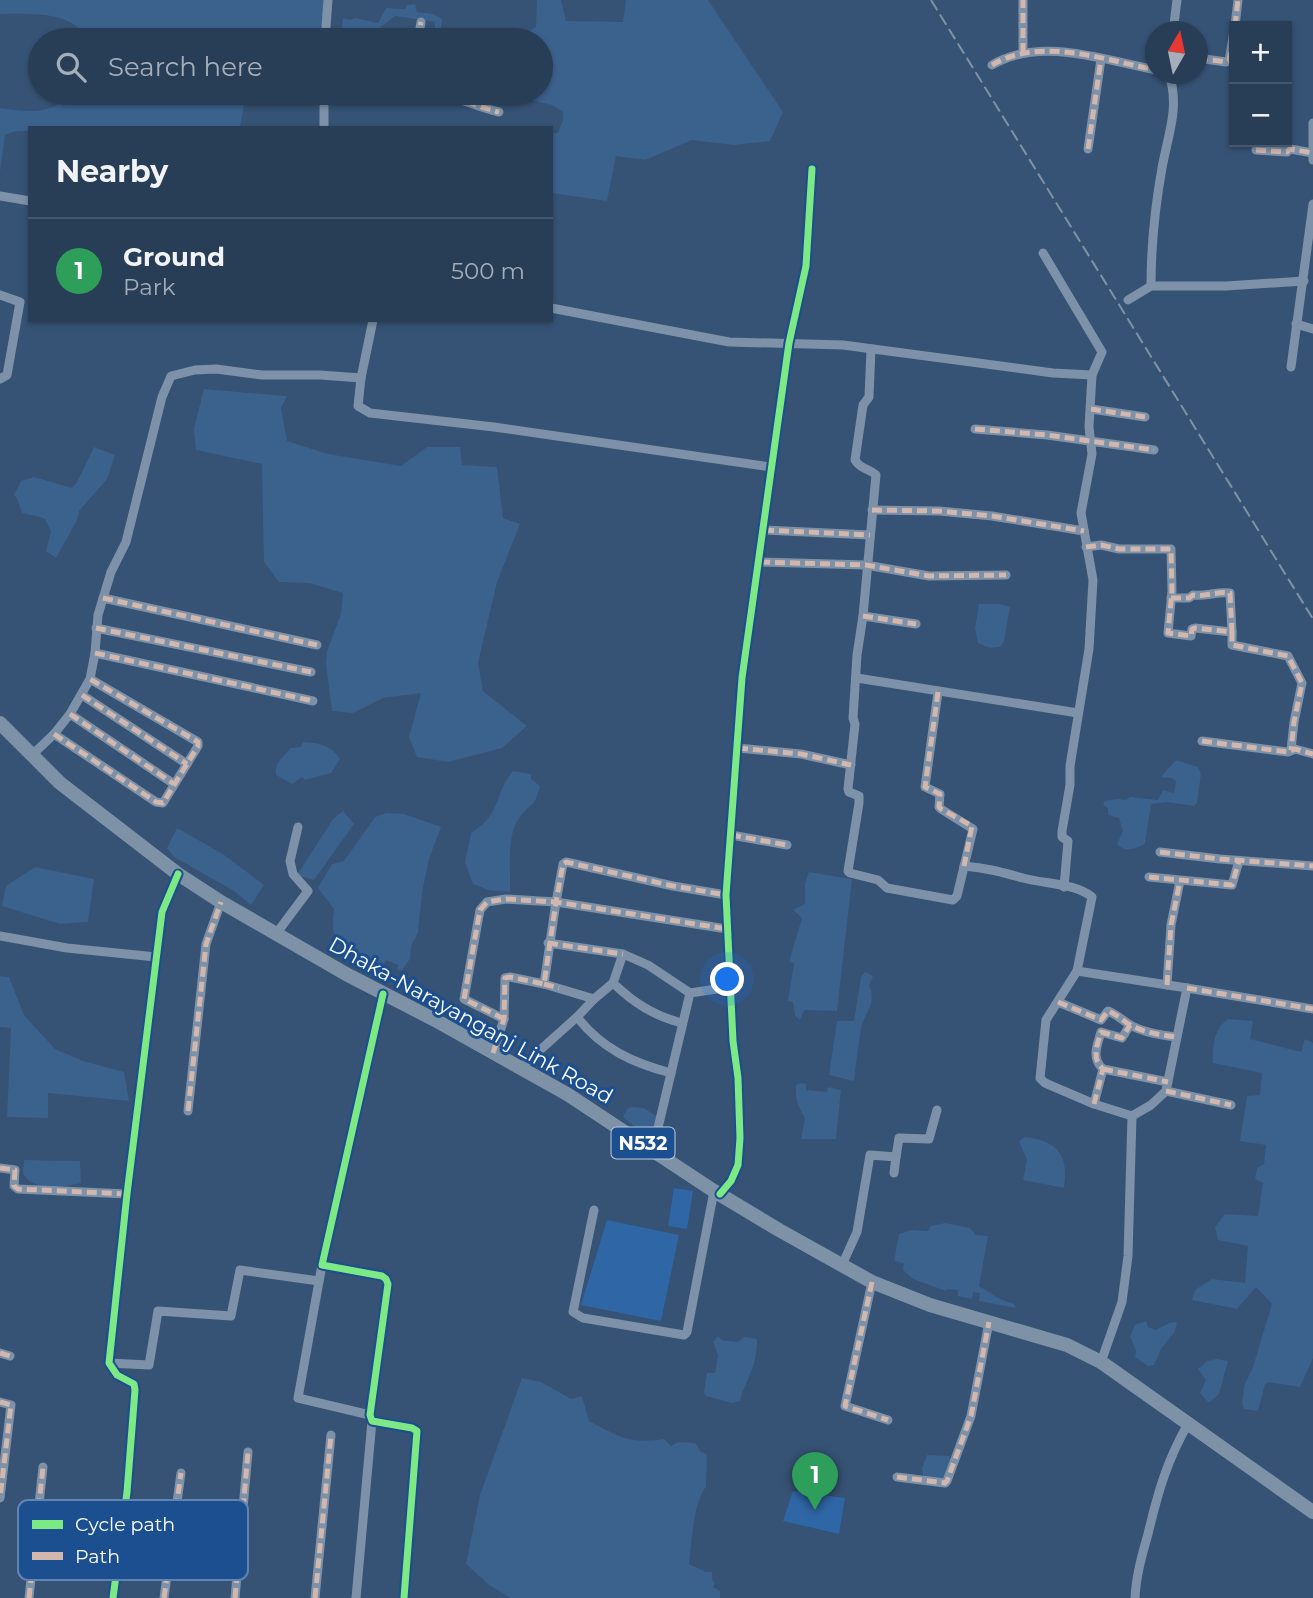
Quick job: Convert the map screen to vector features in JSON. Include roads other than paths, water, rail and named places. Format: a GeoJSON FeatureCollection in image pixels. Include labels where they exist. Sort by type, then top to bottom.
{"type":"FeatureCollection","features":[{"type":"Feature","properties":{"kind":"highway","name":"Dhaka-Narayanganj Link Road"},"geometry":{"type":"LineString","coordinates":[[0,723],[60,783],[178,874],[221,902],[567,1094],[717,1192],[872,1282],[930,1305],[1067,1345],[1101,1363],[1311,1505]]}},
{"type":"Feature","properties":{"kind":"street"},"geometry":{"type":"LineString","coordinates":[[326,28],[328,0]]}},
{"type":"Feature","properties":{"kind":"street"},"geometry":{"type":"LineString","coordinates":[[1023,0],[1023,53]]}},
{"type":"Feature","properties":{"kind":"street"},"geometry":{"type":"LineString","coordinates":[[1174,21],[1177,0]]}},
{"type":"Feature","properties":{"kind":"street"},"geometry":{"type":"LineString","coordinates":[[1236,21],[1238,0]]}},
{"type":"Feature","properties":{"kind":"street"},"geometry":{"type":"LineString","coordinates":[[420,28],[421,22]]}},
{"type":"Feature","properties":{"kind":"street"},"geometry":{"type":"LineString","coordinates":[[992,65],[1023,53],[1052,50],[1145,68]]}},
{"type":"Feature","properties":{"kind":"street"},"geometry":{"type":"LineString","coordinates":[[1088,149],[1101,59]]}},
{"type":"Feature","properties":{"kind":"street"},"geometry":{"type":"LineString","coordinates":[[1208,59],[1229,61]]}},
{"type":"Feature","properties":{"kind":"street"},"geometry":{"type":"LineString","coordinates":[[1151,286],[1154,229],[1162,167],[1175,100],[1172,84]]}},
{"type":"Feature","properties":{"kind":"street"},"geometry":{"type":"LineString","coordinates":[[324,105],[324,126]]}},
{"type":"Feature","properties":{"kind":"street"},"geometry":{"type":"LineString","coordinates":[[471,105],[499,112]]}},
{"type":"Feature","properties":{"kind":"street"},"geometry":{"type":"LineString","coordinates":[[1313,123],[1313,160]]}},
{"type":"Feature","properties":{"kind":"street"},"geometry":{"type":"LineString","coordinates":[[1256,150],[1287,152],[1290,149],[1313,153]]}},
{"type":"Feature","properties":{"kind":"street"},"geometry":{"type":"LineString","coordinates":[[594,1210],[573,1312],[583,1318],[684,1335],[687,1332],[717,1192],[731,1181],[738,1165],[738,1078],[726,895],[742,678],[789,342],[806,266],[812,169]]}},
{"type":"Feature","properties":{"kind":"street"},"geometry":{"type":"LineString","coordinates":[[0,196],[28,201]]}},
{"type":"Feature","properties":{"kind":"street"},"geometry":{"type":"LineString","coordinates":[[1291,367],[1313,204]]}},
{"type":"Feature","properties":{"kind":"street"},"geometry":{"type":"LineString","coordinates":[[1043,253],[1102,350],[1092,375],[1089,427],[1092,454],[1081,513],[1093,580],[1089,649],[1062,831],[1062,837],[1068,841],[1064,887]]}},
{"type":"Feature","properties":{"kind":"street"},"geometry":{"type":"LineString","coordinates":[[1128,300],[1151,286],[1226,286],[1304,281]]}},
{"type":"Feature","properties":{"kind":"street"},"geometry":{"type":"LineString","coordinates":[[0,295],[20,302],[7,375],[0,379]]}},
{"type":"Feature","properties":{"kind":"street"},"geometry":{"type":"LineString","coordinates":[[553,307],[729,342],[789,342],[871,349],[1053,373],[1092,375]]}},
{"type":"Feature","properties":{"kind":"street"},"geometry":{"type":"LineString","coordinates":[[373,322],[357,402],[358,406],[370,413],[507,429],[771,467]]}},
{"type":"Feature","properties":{"kind":"street"},"geometry":{"type":"LineString","coordinates":[[1296,324],[1313,329]]}},
{"type":"Feature","properties":{"kind":"street"},"geometry":{"type":"LineString","coordinates":[[871,349],[869,397],[863,405],[855,460],[861,469],[876,475],[857,655],[848,789],[859,796],[859,803],[848,871],[878,880],[887,888],[953,900],[957,896],[972,827],[941,809],[940,794],[925,787],[938,692]]}},
{"type":"Feature","properties":{"kind":"street"},"geometry":{"type":"LineString","coordinates":[[31,756],[70,714],[90,679],[96,628],[103,598],[111,572],[126,542],[162,397],[171,376],[195,370],[216,369],[262,375],[361,378]]}},
{"type":"Feature","properties":{"kind":"street"},"geometry":{"type":"LineString","coordinates":[[1091,409],[1145,416]]}},
{"type":"Feature","properties":{"kind":"street"},"geometry":{"type":"LineString","coordinates":[[975,429],[1046,435],[1154,450]]}},
{"type":"Feature","properties":{"kind":"street"},"geometry":{"type":"LineString","coordinates":[[872,510],[939,511],[992,516],[1084,531]]}},
{"type":"Feature","properties":{"kind":"street"},"geometry":{"type":"LineString","coordinates":[[764,530],[870,535]]}},
{"type":"Feature","properties":{"kind":"street"},"geometry":{"type":"LineString","coordinates":[[1086,547],[1101,545],[1119,549],[1171,549],[1168,632],[1191,636],[1192,629],[1195,628],[1232,632]]}},
{"type":"Feature","properties":{"kind":"street"},"geometry":{"type":"LineString","coordinates":[[760,562],[866,565],[929,576],[1006,575]]}},
{"type":"Feature","properties":{"kind":"street"},"geometry":{"type":"LineString","coordinates":[[1171,598],[1230,593],[1232,645],[1288,656],[1302,680],[1291,750]]}},
{"type":"Feature","properties":{"kind":"street"},"geometry":{"type":"LineString","coordinates":[[103,598],[317,645]]}},
{"type":"Feature","properties":{"kind":"street"},"geometry":{"type":"LineString","coordinates":[[863,616],[916,624]]}},
{"type":"Feature","properties":{"kind":"street"},"geometry":{"type":"LineString","coordinates":[[96,628],[311,672]]}},
{"type":"Feature","properties":{"kind":"street"},"geometry":{"type":"LineString","coordinates":[[95,653],[313,701]]}},
{"type":"Feature","properties":{"kind":"street"},"geometry":{"type":"LineString","coordinates":[[857,678],[1078,713]]}},
{"type":"Feature","properties":{"kind":"street"},"geometry":{"type":"LineString","coordinates":[[54,734],[159,804],[163,803],[198,747],[198,742],[90,679]]}},
{"type":"Feature","properties":{"kind":"street"},"geometry":{"type":"LineString","coordinates":[[82,695],[187,764]]}},
{"type":"Feature","properties":{"kind":"street"},"geometry":{"type":"LineString","coordinates":[[70,714],[174,784]]}},
{"type":"Feature","properties":{"kind":"street"},"geometry":{"type":"LineString","coordinates":[[1202,741],[1313,754]]}},
{"type":"Feature","properties":{"kind":"street"},"geometry":{"type":"LineString","coordinates":[[738,748],[801,754],[850,765]]}},
{"type":"Feature","properties":{"kind":"street"},"geometry":{"type":"LineString","coordinates":[[276,934],[308,891],[293,874],[290,861],[298,827]]}},
{"type":"Feature","properties":{"kind":"street"},"geometry":{"type":"LineString","coordinates":[[731,835],[787,845]]}},
{"type":"Feature","properties":{"kind":"street"},"geometry":{"type":"LineString","coordinates":[[1160,852],[1313,866]]}},
{"type":"Feature","properties":{"kind":"street"},"geometry":{"type":"LineString","coordinates":[[1149,877],[1231,885],[1239,861]]}},
{"type":"Feature","properties":{"kind":"street"},"geometry":{"type":"LineString","coordinates":[[544,984],[549,941],[563,864],[566,862],[726,895]]}},
{"type":"Feature","properties":{"kind":"street"},"geometry":{"type":"LineString","coordinates":[[964,866],[991,868],[1092,897],[1077,971],[1046,1020],[1040,1078],[1045,1083],[1094,1104],[1132,1116],[1151,1105],[1167,1087],[1187,988]]}},
{"type":"Feature","properties":{"kind":"street"},"geometry":{"type":"LineString","coordinates":[[126,1500],[135,1390],[131,1381],[117,1375],[109,1363],[162,912],[178,874]]}},
{"type":"Feature","properties":{"kind":"street"},"geometry":{"type":"LineString","coordinates":[[1167,985],[1171,925],[1180,881]]}},
{"type":"Feature","properties":{"kind":"street"},"geometry":{"type":"LineString","coordinates":[[504,1019],[464,999],[480,910],[486,902],[498,899],[556,905],[727,929]]}},
{"type":"Feature","properties":{"kind":"street"},"geometry":{"type":"LineString","coordinates":[[188,1111],[206,944],[221,902]]}},
{"type":"Feature","properties":{"kind":"street"},"geometry":{"type":"LineString","coordinates":[[0,936],[67,948],[156,957]]}},
{"type":"Feature","properties":{"kind":"street"},"geometry":{"type":"LineString","coordinates":[[549,941],[623,954],[648,965],[690,993],[730,988]]}},
{"type":"Feature","properties":{"kind":"street"},"geometry":{"type":"LineString","coordinates":[[520,1068],[613,983],[623,954]]}},
{"type":"Feature","properties":{"kind":"street"},"geometry":{"type":"LineString","coordinates":[[1077,971],[1313,1009]]}},
{"type":"Feature","properties":{"kind":"street"},"geometry":{"type":"LineString","coordinates":[[493,1053],[504,1019],[507,976],[594,999]]}},
{"type":"Feature","properties":{"kind":"street"},"geometry":{"type":"LineString","coordinates":[[613,983],[643,1009],[682,1023]]}},
{"type":"Feature","properties":{"kind":"street"},"geometry":{"type":"LineString","coordinates":[[653,1149],[690,993]]}},
{"type":"Feature","properties":{"kind":"street"},"geometry":{"type":"LineString","coordinates":[[383,994],[322,1265],[298,1398],[417,1431],[404,1598]]}},
{"type":"Feature","properties":{"kind":"street"},"geometry":{"type":"LineString","coordinates":[[1058,1002],[1101,1020],[1108,1011],[1119,1015],[1129,1025],[1151,1033],[1176,1037]]}},
{"type":"Feature","properties":{"kind":"street"},"geometry":{"type":"LineString","coordinates":[[577,1017],[588,1030],[620,1054],[640,1065],[671,1073]]}},
{"type":"Feature","properties":{"kind":"street"},"geometry":{"type":"LineString","coordinates":[[1129,1025],[1122,1038],[1101,1032],[1095,1056],[1096,1062],[1103,1069],[1231,1105]]}},
{"type":"Feature","properties":{"kind":"street"},"geometry":{"type":"LineString","coordinates":[[1094,1104],[1103,1069]]}},
{"type":"Feature","properties":{"kind":"street"},"geometry":{"type":"LineString","coordinates":[[894,1173],[899,1138],[929,1139],[937,1110]]}},
{"type":"Feature","properties":{"kind":"street"},"geometry":{"type":"LineString","coordinates":[[1101,1363],[1122,1302],[1128,1256],[1132,1116]]}},
{"type":"Feature","properties":{"kind":"street"},"geometry":{"type":"LineString","coordinates":[[842,1265],[857,1232],[870,1155],[896,1157]]}},
{"type":"Feature","properties":{"kind":"street"},"geometry":{"type":"LineString","coordinates":[[0,1168],[15,1170],[14,1186],[18,1189],[127,1194]]}},
{"type":"Feature","properties":{"kind":"street"},"geometry":{"type":"LineString","coordinates":[[322,1265],[386,1279],[388,1284],[371,1418],[356,1598]]}},
{"type":"Feature","properties":{"kind":"street"},"geometry":{"type":"LineString","coordinates":[[109,1363],[149,1365],[158,1311],[231,1317],[240,1270],[319,1281]]}},
{"type":"Feature","properties":{"kind":"street"},"geometry":{"type":"LineString","coordinates":[[872,1282],[845,1406],[888,1420]]}},
{"type":"Feature","properties":{"kind":"street"},"geometry":{"type":"LineString","coordinates":[[897,1477],[944,1483],[947,1481],[971,1416],[989,1322]]}},
{"type":"Feature","properties":{"kind":"street"},"geometry":{"type":"LineString","coordinates":[[0,1402],[11,1405],[0,1498]]}},
{"type":"Feature","properties":{"kind":"street"},"geometry":{"type":"LineString","coordinates":[[1135,1598],[1140,1562],[1156,1497],[1171,1455],[1189,1422]]}},
{"type":"Feature","properties":{"kind":"street"},"geometry":{"type":"LineString","coordinates":[[315,1598],[331,1435]]}},
{"type":"Feature","properties":{"kind":"street"},"geometry":{"type":"LineString","coordinates":[[243,1500],[248,1452]]}},
{"type":"Feature","properties":{"kind":"street"},"geometry":{"type":"LineString","coordinates":[[39,1500],[43,1467]]}},
{"type":"Feature","properties":{"kind":"street"},"geometry":{"type":"LineString","coordinates":[[177,1500],[181,1473]]}},
{"type":"Feature","properties":{"kind":"street"},"geometry":{"type":"LineString","coordinates":[[29,1598],[31,1580]]}},
{"type":"Feature","properties":{"kind":"street"},"geometry":{"type":"LineString","coordinates":[[113,1598],[115,1580]]}},
{"type":"Feature","properties":{"kind":"street"},"geometry":{"type":"LineString","coordinates":[[164,1598],[166,1580]]}},
{"type":"Feature","properties":{"kind":"street"},"geometry":{"type":"LineString","coordinates":[[234,1598],[236,1580]]}},
{"type":"Feature","properties":{"kind":"railway"},"geometry":{"type":"LineString","coordinates":[[931,0],[1313,619]]}},
{"type":"Feature","properties":{"kind":"place","name":"Ground"},"geometry":{"type":"Point","coordinates":[815,1510]}}]}
